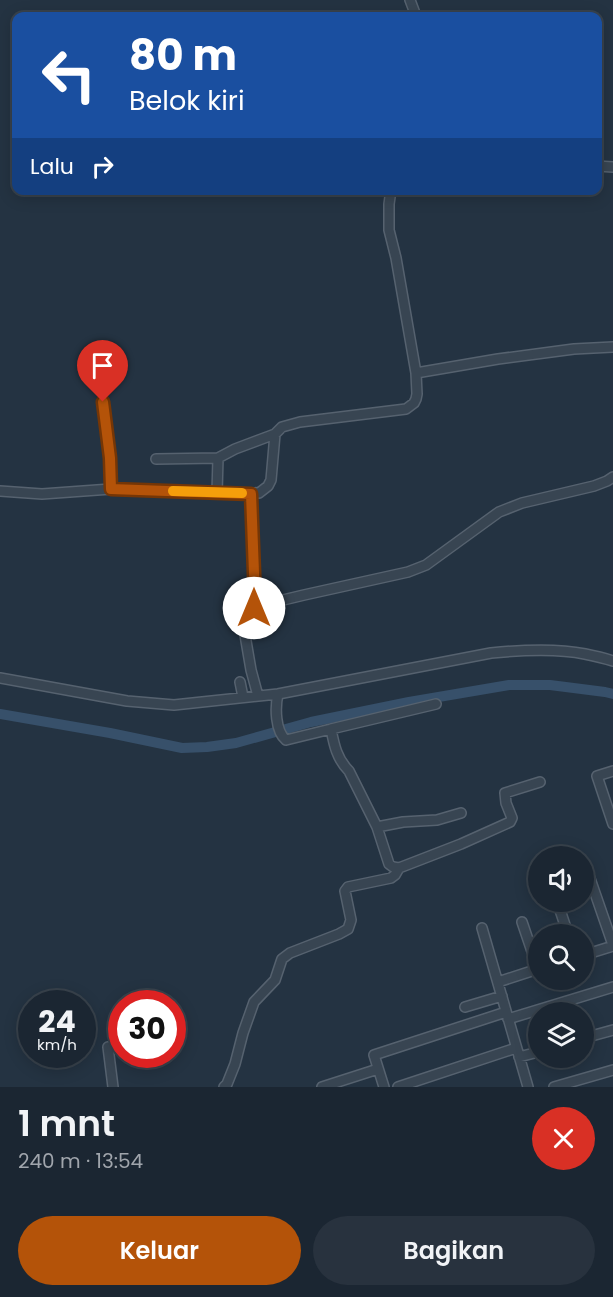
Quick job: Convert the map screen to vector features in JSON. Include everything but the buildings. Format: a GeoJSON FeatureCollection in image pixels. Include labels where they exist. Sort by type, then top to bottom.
{"type":"FeatureCollection","features":[{"type":"Feature","properties":{"kind":"street"},"geometry":{"type":"LineString","coordinates":[[156,459],[218,458],[275,434],[282,427],[300,422],[406,409],[414,403],[417,394],[416,374],[389,230],[390,195]]}},
{"type":"Feature","properties":{"kind":"street"},"geometry":{"type":"LineString","coordinates":[[416,374],[498,359],[574,349],[613,347]]}},
{"type":"Feature","properties":{"kind":"street"},"geometry":{"type":"LineString","coordinates":[[103,402],[110,458],[111,489]]}},
{"type":"Feature","properties":{"kind":"street"},"geometry":{"type":"LineString","coordinates":[[0,491],[42,494],[111,489],[259,493],[271,480],[275,434]]}},
{"type":"Feature","properties":{"kind":"street"},"geometry":{"type":"LineString","coordinates":[[217,493],[218,458]]}},
{"type":"Feature","properties":{"kind":"street"},"geometry":{"type":"LineString","coordinates":[[258,696],[245,635],[245,623],[249,614],[257,606],[408,572],[426,565],[499,512],[522,503],[594,486],[607,482],[613,477]]}},
{"type":"Feature","properties":{"kind":"street"},"geometry":{"type":"LineString","coordinates":[[251,494],[257,606]]}},
{"type":"Feature","properties":{"kind":"street"},"geometry":{"type":"LineString","coordinates":[[0,678],[71,692],[174,705],[278,694],[491,653],[522,650],[583,653],[613,661]]}},
{"type":"Feature","properties":{"kind":"street"},"geometry":{"type":"LineString","coordinates":[[240,682],[243,698]]}},
{"type":"Feature","properties":{"kind":"street"},"geometry":{"type":"LineString","coordinates":[[278,694],[276,704],[280,733],[286,740],[436,705]]}},
{"type":"Feature","properties":{"kind":"street"},"geometry":{"type":"LineString","coordinates":[[331,729],[334,746],[342,764],[348,771],[377,827],[389,864],[393,867],[399,868],[510,822],[512,818],[505,793],[540,782]]}},
{"type":"Feature","properties":{"kind":"street"},"geometry":{"type":"LineString","coordinates":[[613,771],[597,776],[611,810],[613,824]]}},
{"type":"Feature","properties":{"kind":"street"},"geometry":{"type":"LineString","coordinates":[[377,827],[403,822],[437,820],[461,813]]}},
{"type":"Feature","properties":{"kind":"street"},"geometry":{"type":"LineString","coordinates":[[224,1087],[235,1064],[254,1002],[275,980],[282,959],[290,953],[339,934],[348,928],[351,920],[345,891],[348,887],[391,878],[399,868]]}},
{"type":"Feature","properties":{"kind":"street"},"geometry":{"type":"LineString","coordinates":[[594,890],[613,946],[594,952]]}},
{"type":"Feature","properties":{"kind":"street"},"geometry":{"type":"LineString","coordinates":[[522,922],[528,940]]}},
{"type":"Feature","properties":{"kind":"street"},"geometry":{"type":"LineString","coordinates":[[482,928],[528,1087]]}},
{"type":"Feature","properties":{"kind":"street"},"geometry":{"type":"LineString","coordinates":[[498,982],[528,972]]}},
{"type":"Feature","properties":{"kind":"street"},"geometry":{"type":"LineString","coordinates":[[384,1087],[374,1055],[613,987]]}},
{"type":"Feature","properties":{"kind":"street"},"geometry":{"type":"LineString","coordinates":[[465,1007],[502,996]]}},
{"type":"Feature","properties":{"kind":"street"},"geometry":{"type":"LineString","coordinates":[[594,1035],[613,1030]]}},
{"type":"Feature","properties":{"kind":"street"},"geometry":{"type":"LineString","coordinates":[[398,1087],[518,1053],[528,1052]]}},
{"type":"Feature","properties":{"kind":"street"},"geometry":{"type":"LineString","coordinates":[[111,1068],[113,1087]]}},
{"type":"Feature","properties":{"kind":"street"},"geometry":{"type":"LineString","coordinates":[[322,1087],[378,1070]]}},
{"type":"Feature","properties":{"kind":"street"},"geometry":{"type":"LineString","coordinates":[[554,1087],[613,1070]]}},
{"type":"Feature","properties":{"kind":"waterway"},"geometry":{"type":"LineString","coordinates":[[0,714],[182,748],[236,743],[311,722],[509,685],[550,685],[613,694]]}},
{"type":"Feature","properties":{"kind":"slow traffic"},"geometry":{"type":"LineString","coordinates":[[173,491],[242,493]]}},
{"type":"Feature","properties":{"kind":"route"},"geometry":{"type":"LineString","coordinates":[[103,402],[110,458],[111,489],[251,494],[257,606],[254,608]]}}]}
